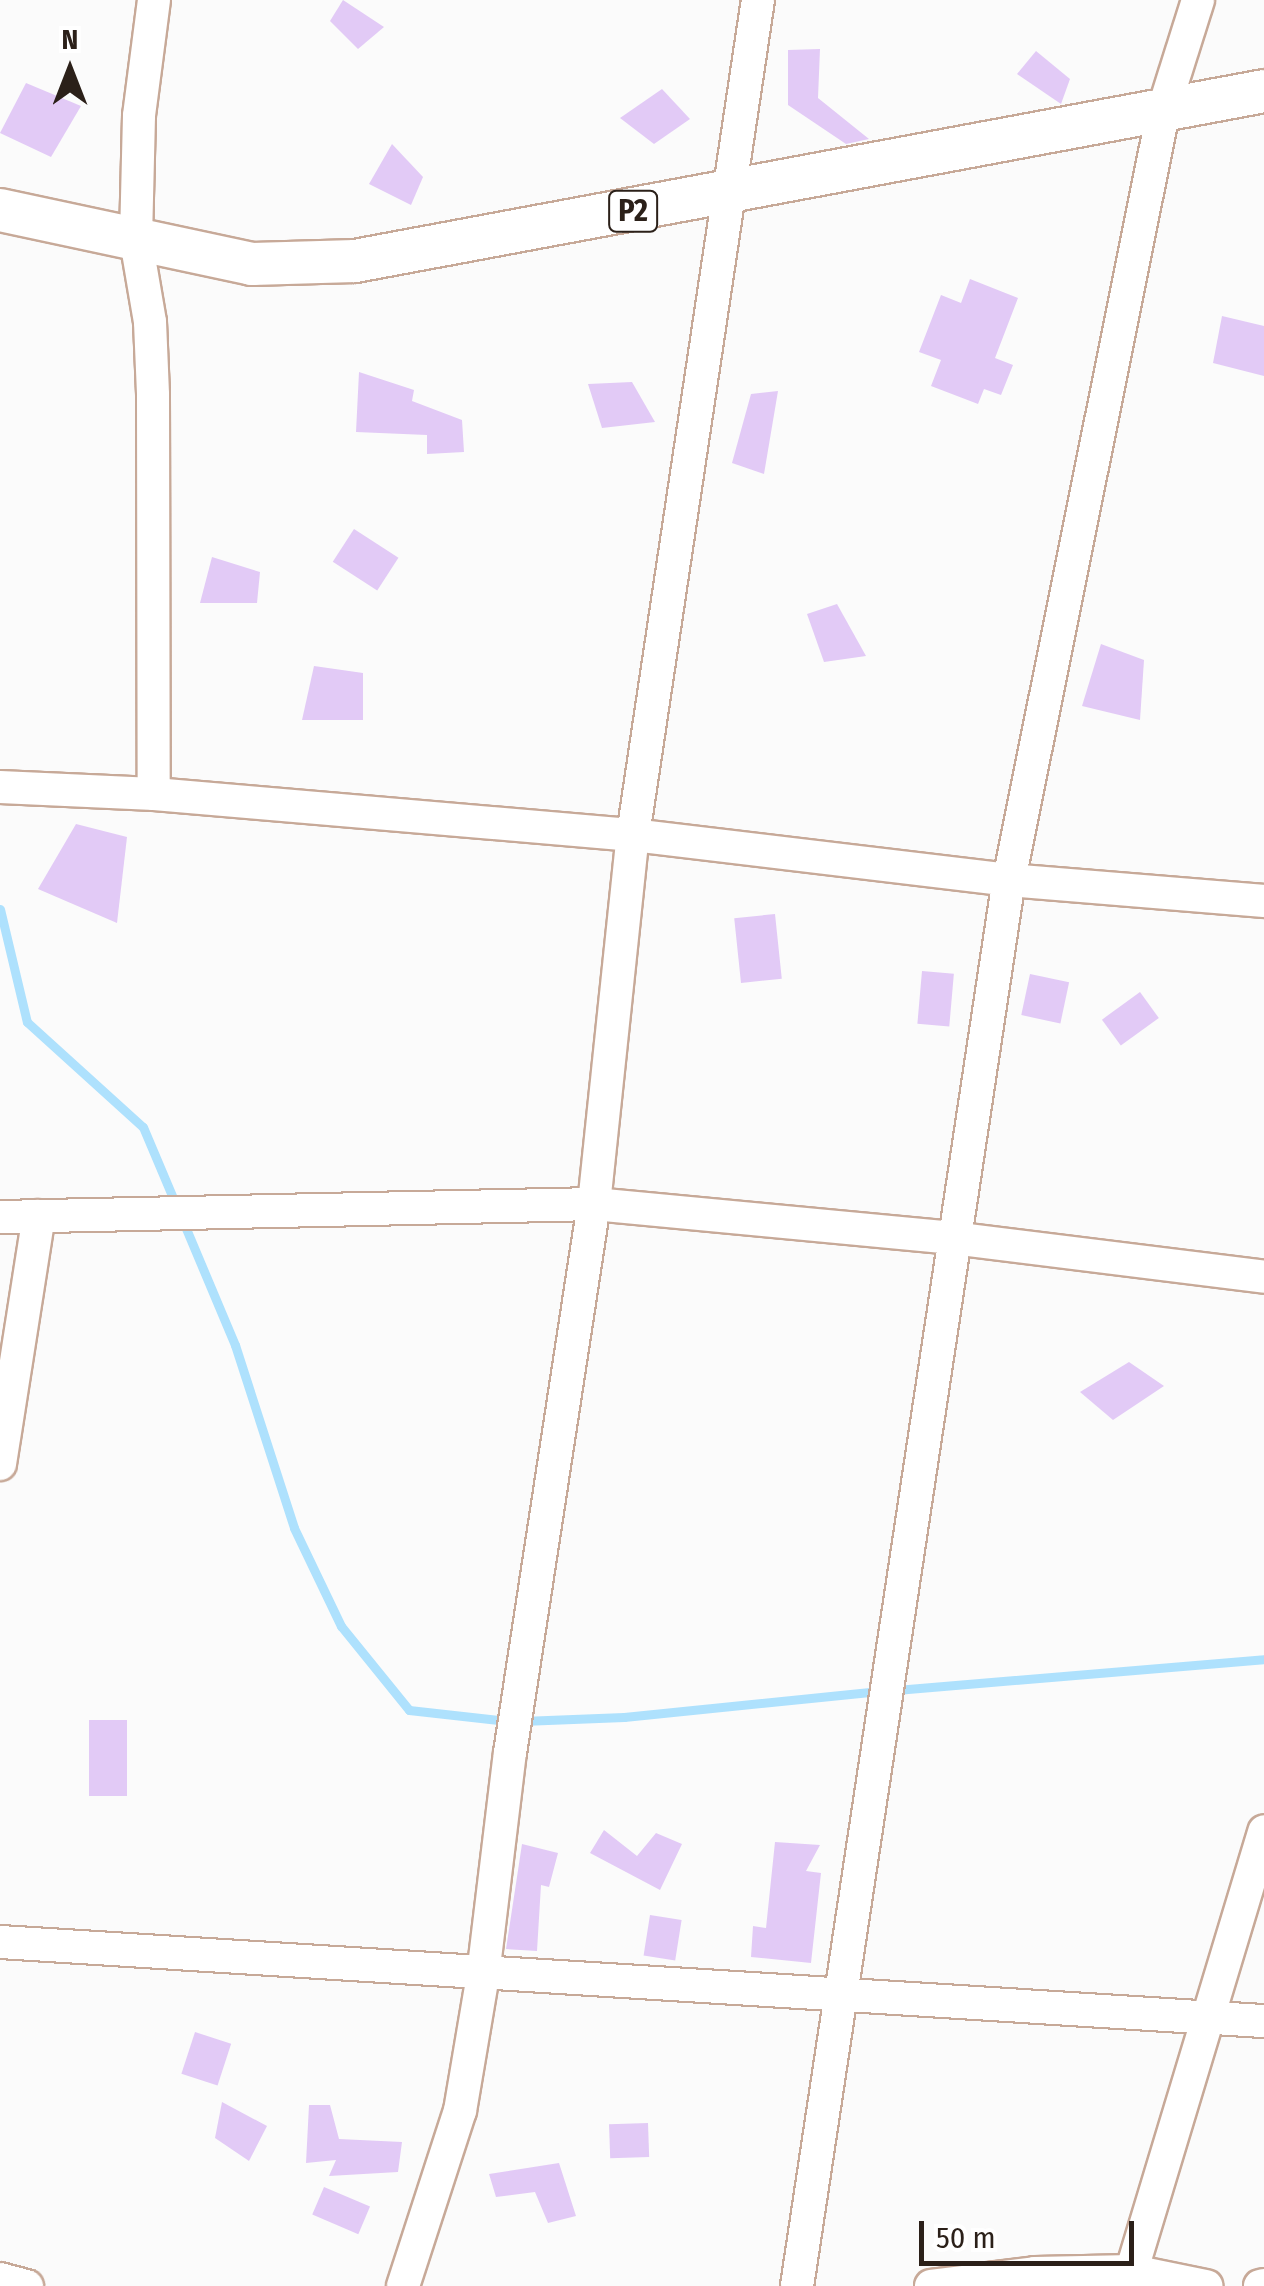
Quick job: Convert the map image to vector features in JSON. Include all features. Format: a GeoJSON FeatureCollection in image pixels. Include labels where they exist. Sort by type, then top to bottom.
{"type":"FeatureCollection","features":[{"type":"Feature","properties":{"kind":"main road","name":"P2"},"geometry":{"type":"LineString","coordinates":[[0,210],[252,264],[304,266],[355,261],[728,194],[1264,91]]}},
{"type":"Feature","properties":{"kind":"street"},"geometry":{"type":"LineString","coordinates":[[154,0],[139,116],[136,240],[150,322],[154,395],[154,794]]}},
{"type":"Feature","properties":{"kind":"street"},"geometry":{"type":"LineString","coordinates":[[402,2286],[460,2111],[483,1975],[520,1677],[594,1204],[634,835],[758,0]]}},
{"type":"Feature","properties":{"kind":"street"},"geometry":{"type":"LineString","coordinates":[[797,2286],[886,1719],[953,1238],[1010,880],[1164,108],[1198,0]]}},
{"type":"Feature","properties":{"kind":"street"},"geometry":{"type":"LineString","coordinates":[[0,787],[154,794],[634,835],[1010,880],[1264,901]]}},
{"type":"Feature","properties":{"kind":"street"},"geometry":{"type":"LineString","coordinates":[[0,1217],[594,1204],[953,1238],[1264,1277]]}},
{"type":"Feature","properties":{"kind":"street"},"geometry":{"type":"LineString","coordinates":[[0,1464],[39,1216]]}},
{"type":"Feature","properties":{"kind":"street"},"geometry":{"type":"LineString","coordinates":[[1129,2278],[1264,1832]]}},
{"type":"Feature","properties":{"kind":"street"},"geometry":{"type":"LineString","coordinates":[[0,1942],[1264,2021]]}},
{"type":"Feature","properties":{"kind":"street"},"geometry":{"type":"LineString","coordinates":[[931,2286],[1036,2273],[1206,2286]]}},
{"type":"Feature","properties":{"kind":"street"},"geometry":{"type":"LineString","coordinates":[[0,2278],[27,2286]]}},
{"type":"Feature","properties":{"kind":"building"},"geometry":{"type":"Polygon","coordinates":[[[343,0],[384,27],[358,49],[330,21],[343,0]]]}},
{"type":"Feature","properties":{"kind":"building"},"geometry":{"type":"Polygon","coordinates":[[[820,49],[818,98],[869,139],[846,144],[788,105],[788,50],[820,49]]]}},
{"type":"Feature","properties":{"kind":"building"},"geometry":{"type":"Polygon","coordinates":[[[1036,51],[1070,79],[1061,104],[1017,74],[1036,51]]]}},
{"type":"Feature","properties":{"kind":"building"},"geometry":{"type":"Polygon","coordinates":[[[26,83],[81,106],[51,157],[0,133],[26,83]]]}},
{"type":"Feature","properties":{"kind":"building"},"geometry":{"type":"Polygon","coordinates":[[[662,89],[690,119],[654,144],[620,118],[662,89]]]}},
{"type":"Feature","properties":{"kind":"building"},"geometry":{"type":"Polygon","coordinates":[[[392,144],[423,177],[411,205],[369,184],[392,144]]]}},
{"type":"Feature","properties":{"kind":"building"},"geometry":{"type":"Polygon","coordinates":[[[970,279],[1018,298],[995,358],[1013,365],[1001,395],[984,389],[978,404],[931,386],[941,360],[919,352],[941,295],[961,303],[970,279]]]}},
{"type":"Feature","properties":{"kind":"building"},"geometry":{"type":"Polygon","coordinates":[[[1222,316],[1264,326],[1264,376],[1213,363],[1222,316]]]}},
{"type":"Feature","properties":{"kind":"building"},"geometry":{"type":"Polygon","coordinates":[[[359,372],[414,390],[412,401],[462,420],[464,452],[427,454],[427,435],[356,432],[359,372]]]}},
{"type":"Feature","properties":{"kind":"building"},"geometry":{"type":"Polygon","coordinates":[[[632,382],[655,422],[602,428],[588,384],[632,382]]]}},
{"type":"Feature","properties":{"kind":"building"},"geometry":{"type":"Polygon","coordinates":[[[778,391],[764,474],[732,463],[751,394],[778,391]]]}},
{"type":"Feature","properties":{"kind":"building"},"geometry":{"type":"Polygon","coordinates":[[[354,529],[398,558],[377,591],[333,562],[354,529]]]}},
{"type":"Feature","properties":{"kind":"building"},"geometry":{"type":"Polygon","coordinates":[[[212,557],[260,572],[257,603],[200,603],[212,557]]]}},
{"type":"Feature","properties":{"kind":"building"},"geometry":{"type":"Polygon","coordinates":[[[837,604],[866,656],[824,662],[807,614],[837,604]]]}},
{"type":"Feature","properties":{"kind":"building"},"geometry":{"type":"Polygon","coordinates":[[[1101,644],[1144,660],[1140,720],[1082,706],[1101,644]]]}},
{"type":"Feature","properties":{"kind":"building"},"geometry":{"type":"Polygon","coordinates":[[[314,666],[363,673],[363,720],[302,720],[314,666]]]}},
{"type":"Feature","properties":{"kind":"building"},"geometry":{"type":"Polygon","coordinates":[[[76,824],[127,837],[117,923],[38,889],[76,824]]]}},
{"type":"Feature","properties":{"kind":"building"},"geometry":{"type":"Polygon","coordinates":[[[775,914],[782,979],[741,983],[734,918],[775,914]]]}},
{"type":"Feature","properties":{"kind":"building"},"geometry":{"type":"Polygon","coordinates":[[[922,971],[954,974],[949,1027],[917,1024],[922,971]]]}},
{"type":"Feature","properties":{"kind":"building"},"geometry":{"type":"Polygon","coordinates":[[[1030,974],[1069,982],[1060,1023],[1021,1015],[1030,974]]]}},
{"type":"Feature","properties":{"kind":"building"},"geometry":{"type":"Polygon","coordinates":[[[1140,992],[1159,1018],[1121,1046],[1102,1020],[1140,992]]]}},
{"type":"Feature","properties":{"kind":"building"},"geometry":{"type":"Polygon","coordinates":[[[1129,1362],[1164,1386],[1113,1420],[1080,1392],[1129,1362]]]}},
{"type":"Feature","properties":{"kind":"building"},"geometry":{"type":"Polygon","coordinates":[[[89,1720],[127,1720],[127,1796],[89,1796],[89,1720]]]}},
{"type":"Feature","properties":{"kind":"building"},"geometry":{"type":"Polygon","coordinates":[[[604,1830],[637,1856],[656,1833],[682,1844],[660,1890],[590,1853],[604,1830]]]}},
{"type":"Feature","properties":{"kind":"building"},"geometry":{"type":"Polygon","coordinates":[[[775,1842],[820,1845],[806,1871],[821,1873],[811,1963],[751,1957],[753,1926],[766,1928],[775,1842]]]}},
{"type":"Feature","properties":{"kind":"building"},"geometry":{"type":"Polygon","coordinates":[[[522,1844],[558,1853],[549,1887],[541,1885],[537,1951],[506,1949],[522,1844]]]}},
{"type":"Feature","properties":{"kind":"building"},"geometry":{"type":"Polygon","coordinates":[[[650,1915],[682,1920],[675,1961],[644,1955],[650,1915]]]}},
{"type":"Feature","properties":{"kind":"building"},"geometry":{"type":"Polygon","coordinates":[[[195,2032],[231,2044],[218,2086],[181,2074],[195,2032]]]}},
{"type":"Feature","properties":{"kind":"building"},"geometry":{"type":"Polygon","coordinates":[[[222,2102],[267,2126],[249,2161],[215,2138],[222,2102]]]}},
{"type":"Feature","properties":{"kind":"building"},"geometry":{"type":"Polygon","coordinates":[[[309,2105],[330,2105],[339,2139],[402,2142],[398,2172],[329,2176],[336,2160],[306,2163],[309,2105]]]}},
{"type":"Feature","properties":{"kind":"building"},"geometry":{"type":"Polygon","coordinates":[[[648,2123],[649,2157],[610,2158],[609,2124],[648,2123]]]}},
{"type":"Feature","properties":{"kind":"building"},"geometry":{"type":"Polygon","coordinates":[[[559,2163],[576,2216],[548,2223],[535,2192],[496,2197],[489,2174],[559,2163]]]}},
{"type":"Feature","properties":{"kind":"building"},"geometry":{"type":"Polygon","coordinates":[[[324,2187],[370,2207],[358,2234],[312,2215],[324,2187]]]}},
{"type":"Feature","properties":{"kind":"waterway"},"geometry":{"type":"LineString","coordinates":[[0,909],[27,1022],[143,1127],[176,1205]]}},
{"type":"Feature","properties":{"kind":"waterway"},"geometry":{"type":"LineString","coordinates":[[182,1219],[235,1345],[294,1528],[341,1626],[409,1710],[507,1721]]}},
{"type":"Feature","properties":{"kind":"waterway"},"geometry":{"type":"LineString","coordinates":[[896,1690],[1264,1659]]}},
{"type":"Feature","properties":{"kind":"waterway"},"geometry":{"type":"LineString","coordinates":[[522,1721],[624,1717],[880,1691]]}}]}
